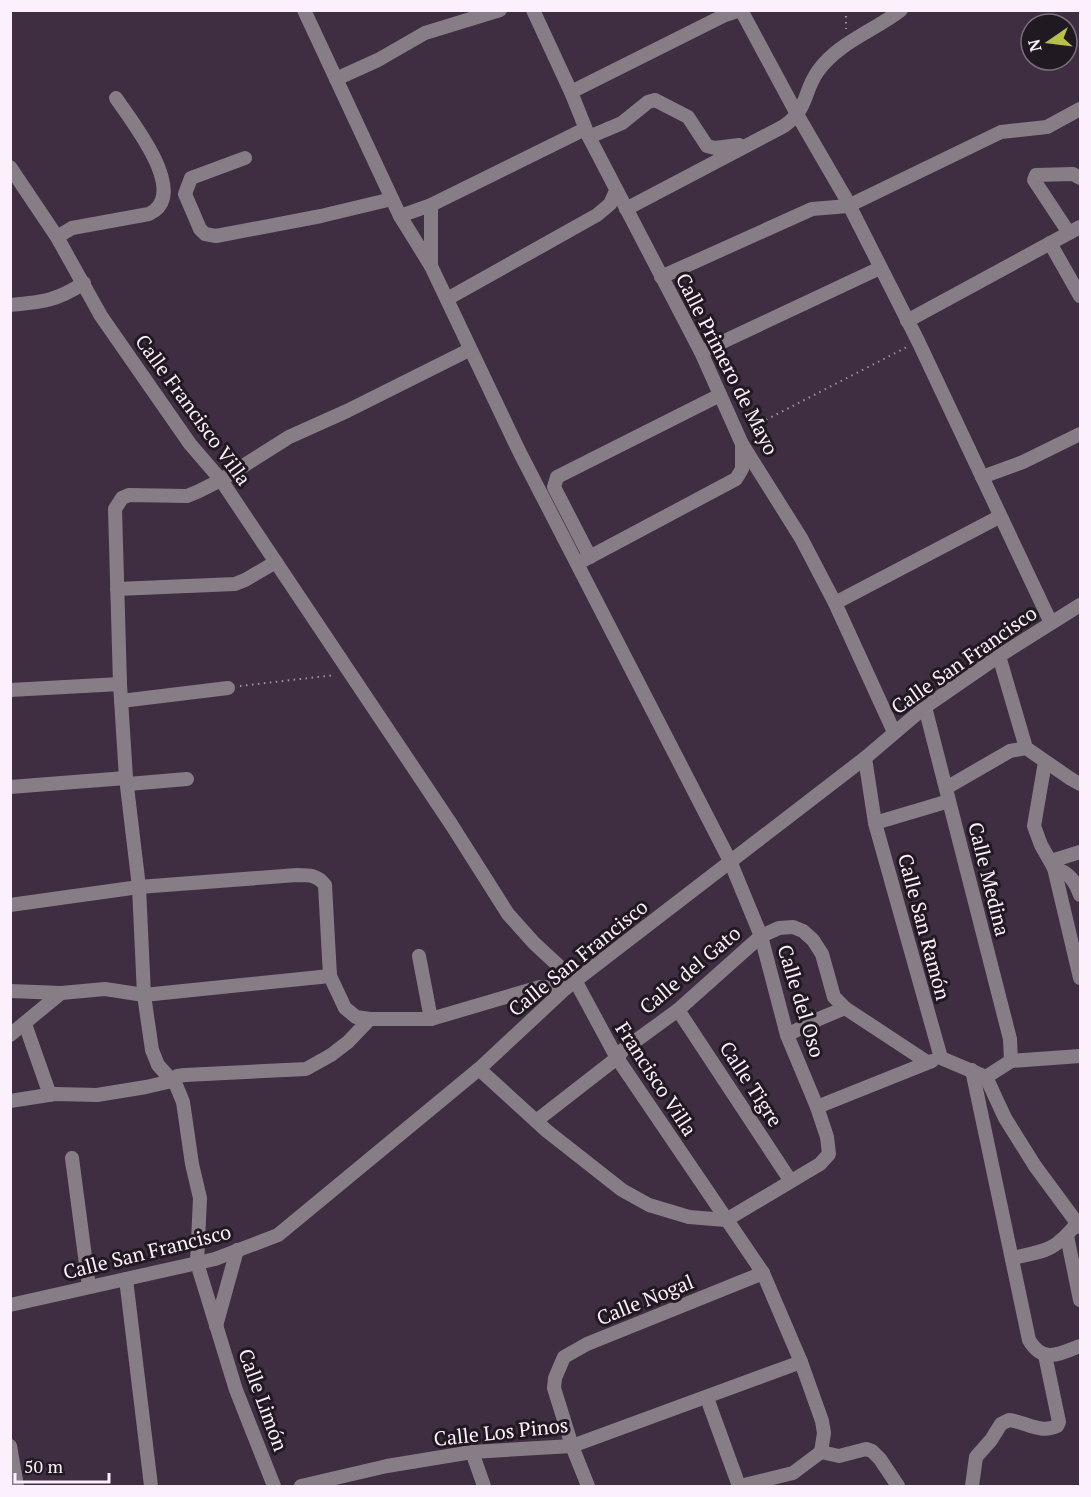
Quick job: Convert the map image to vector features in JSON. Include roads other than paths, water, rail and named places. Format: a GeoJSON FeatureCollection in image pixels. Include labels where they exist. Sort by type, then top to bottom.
{"type":"FeatureCollection","features":[{"type":"Feature","properties":{"kind":"street"},"geometry":{"type":"LineString","coordinates":[[304,10],[400,216],[431,266],[469,350],[583,560]]}},
{"type":"Feature","properties":{"kind":"street"},"geometry":{"type":"LineString","coordinates":[[336,79],[378,60],[425,33],[500,10]]}},
{"type":"Feature","properties":{"kind":"street"},"geometry":{"type":"LineString","coordinates":[[535,14],[550,10]]}},
{"type":"Feature","properties":{"kind":"street"},"geometry":{"type":"LineString","coordinates":[[571,93],[725,15],[741,10],[848,206],[918,341],[999,517],[1051,623]]}},
{"type":"Feature","properties":{"kind":"street"},"geometry":{"type":"LineString","coordinates":[[626,209],[784,126],[798,116],[817,71],[846,44],[902,10]]}},
{"type":"Feature","properties":{"kind":"street","name":"Calle Primero de Mayo"},"geometry":{"type":"LineString","coordinates":[[535,14],[587,133],[701,352],[740,439],[801,538],[835,603],[894,732]]}},
{"type":"Feature","properties":{"kind":"street"},"geometry":{"type":"LineString","coordinates":[[57,237],[76,227],[149,213],[158,208],[162,202],[164,186],[157,164],[116,98]]}},
{"type":"Feature","properties":{"kind":"street"},"geometry":{"type":"LineString","coordinates":[[400,216],[431,205],[587,133],[622,123],[648,102],[656,100],[688,117],[707,146],[715,148],[737,144],[747,146]]}},
{"type":"Feature","properties":{"kind":"street"},"geometry":{"type":"LineString","coordinates":[[661,277],[812,209],[848,206],[1002,132],[1047,127],[1080,110]]}},
{"type":"Feature","properties":{"kind":"street"},"geometry":{"type":"LineString","coordinates":[[245,158],[191,178],[186,186],[185,194],[200,229],[205,234],[216,236],[321,216],[392,199]]}},
{"type":"Feature","properties":{"kind":"street","name":"Calle Francisco Villa"},"geometry":{"type":"LineString","coordinates":[[10,167],[57,237],[101,316],[190,444],[221,480],[350,674]]}},
{"type":"Feature","properties":{"kind":"street"},"geometry":{"type":"LineString","coordinates":[[907,321],[1075,230],[1034,180],[1036,175],[1073,174],[1080,178]]}},
{"type":"Feature","properties":{"kind":"street"},"geometry":{"type":"LineString","coordinates":[[447,299],[597,215],[610,204],[616,191]]}},
{"type":"Feature","properties":{"kind":"street"},"geometry":{"type":"LineString","coordinates":[[431,205],[431,266]]}},
{"type":"Feature","properties":{"kind":"street"},"geometry":{"type":"LineString","coordinates":[[1050,243],[1080,296]]}},
{"type":"Feature","properties":{"kind":"street"},"geometry":{"type":"LineString","coordinates":[[701,352],[880,268]]}},
{"type":"Feature","properties":{"kind":"street"},"geometry":{"type":"LineString","coordinates":[[10,305],[46,302],[64,296],[84,283]]}},
{"type":"Feature","properties":{"kind":"street"},"geometry":{"type":"LineString","coordinates":[[221,480],[290,437],[469,350]]}},
{"type":"Feature","properties":{"kind":"street"},"geometry":{"type":"LineString","coordinates":[[583,560],[554,487],[557,477],[720,395]]}},
{"type":"Feature","properties":{"kind":"street"},"geometry":{"type":"LineString","coordinates":[[982,477],[1030,459],[1080,434]]}},
{"type":"Feature","properties":{"kind":"street"},"geometry":{"type":"LineString","coordinates":[[583,560],[736,479],[742,469],[740,439]]}},
{"type":"Feature","properties":{"kind":"street","name":"Calle Limón"},"geometry":{"type":"LineString","coordinates":[[221,480],[188,496],[129,495],[122,498],[115,508],[120,684],[127,781],[139,887],[144,995],[152,1050],[158,1065],[176,1085],[183,1102],[192,1164],[200,1198],[197,1263],[236,1390],[274,1486]]}},
{"type":"Feature","properties":{"kind":"street"},"geometry":{"type":"LineString","coordinates":[[835,603],[999,517]]}},
{"type":"Feature","properties":{"kind":"street","name":"Calle del Oso"},"geometry":{"type":"LineString","coordinates":[[583,560],[730,861],[761,936],[787,1035],[818,1107],[827,1137],[828,1154],[820,1164],[790,1180]]}},
{"type":"Feature","properties":{"kind":"street"},"geometry":{"type":"LineString","coordinates":[[117,589],[235,584],[276,562]]}},
{"type":"Feature","properties":{"kind":"street","name":"Calle San Francisco"},"geometry":{"type":"LineString","coordinates":[[10,1305],[197,1263],[278,1235],[479,1070],[571,985],[865,758],[925,707],[999,656],[1080,605]]}},
{"type":"Feature","properties":{"kind":"street"},"geometry":{"type":"LineString","coordinates":[[999,656],[1026,748],[1080,784]]}},
{"type":"Feature","properties":{"kind":"street","name":"Francisco Villa"},"geometry":{"type":"LineString","coordinates":[[350,674],[451,824],[508,914],[571,985],[616,1058],[763,1273],[801,1362],[822,1421],[824,1433],[820,1452]]}},
{"type":"Feature","properties":{"kind":"street"},"geometry":{"type":"LineString","coordinates":[[10,690],[120,684]]}},
{"type":"Feature","properties":{"kind":"street"},"geometry":{"type":"LineString","coordinates":[[121,701],[228,688]]}},
{"type":"Feature","properties":{"kind":"street","name":"Calle Medina"},"geometry":{"type":"LineString","coordinates":[[925,707],[1010,1039],[1011,1061]]}},
{"type":"Feature","properties":{"kind":"street"},"geometry":{"type":"LineString","coordinates":[[876,823],[948,794],[1010,751],[1026,748]]}},
{"type":"Feature","properties":{"kind":"street","name":"Calle San Ramón"},"geometry":{"type":"LineString","coordinates":[[865,758],[876,823],[934,1060]]}},
{"type":"Feature","properties":{"kind":"street"},"geometry":{"type":"LineString","coordinates":[[1045,762],[1034,826],[1041,845],[1053,864],[1080,978]]}},
{"type":"Feature","properties":{"kind":"street"},"geometry":{"type":"LineString","coordinates":[[10,787],[187,779]]}},
{"type":"Feature","properties":{"kind":"street"},"geometry":{"type":"LineString","coordinates":[[1053,864],[1080,852]]}},
{"type":"Feature","properties":{"kind":"street"},"geometry":{"type":"LineString","coordinates":[[1053,864],[1065,871],[1075,882],[1080,895]]}},
{"type":"Feature","properties":{"kind":"street"},"geometry":{"type":"LineString","coordinates":[[10,905],[139,887],[297,875],[314,876],[325,885],[330,976],[345,1008],[356,1017],[431,1019],[540,987],[571,985]]}},
{"type":"Feature","properties":{"kind":"street"},"geometry":{"type":"LineString","coordinates":[[761,936],[779,927],[793,927],[803,931],[813,940],[822,954],[834,997],[845,1008],[934,1060],[972,1070],[986,1077],[1005,1118],[1035,1166],[1079,1224],[1058,1245],[1046,1251],[1012,1258]]}},
{"type":"Feature","properties":{"kind":"street","name":"Calle del Gato"},"geometry":{"type":"LineString","coordinates":[[536,1121],[623,1050],[678,1010],[761,936]]}},
{"type":"Feature","properties":{"kind":"street"},"geometry":{"type":"LineString","coordinates":[[419,956],[431,1019]]}},
{"type":"Feature","properties":{"kind":"street"},"geometry":{"type":"LineString","coordinates":[[10,991],[62,993],[105,989],[144,995],[330,976]]}},
{"type":"Feature","properties":{"kind":"street"},"geometry":{"type":"LineString","coordinates":[[10,1035],[62,993]]}},
{"type":"Feature","properties":{"kind":"street"},"geometry":{"type":"LineString","coordinates":[[787,1035],[845,1008]]}},
{"type":"Feature","properties":{"kind":"street","name":"Calle Tigre"},"geometry":{"type":"LineString","coordinates":[[678,1010],[790,1180]]}},
{"type":"Feature","properties":{"kind":"street"},"geometry":{"type":"LineString","coordinates":[[10,1101],[50,1095],[97,1095],[172,1081],[177,1076],[185,1075],[306,1069],[348,1042],[369,1019]]}},
{"type":"Feature","properties":{"kind":"street"},"geometry":{"type":"LineString","coordinates":[[24,1024],[50,1095]]}},
{"type":"Feature","properties":{"kind":"street"},"geometry":{"type":"LineString","coordinates":[[986,1077],[1011,1061],[1080,1056]]}},
{"type":"Feature","properties":{"kind":"street"},"geometry":{"type":"LineString","coordinates":[[818,1107],[934,1060]]}},
{"type":"Feature","properties":{"kind":"street"},"geometry":{"type":"LineString","coordinates":[[479,1070],[536,1121],[622,1190],[650,1205],[689,1217],[726,1220],[790,1180]]}},
{"type":"Feature","properties":{"kind":"street"},"geometry":{"type":"LineString","coordinates":[[972,1070],[1029,1340],[1035,1351],[1045,1355],[1058,1355],[1080,1346]]}},
{"type":"Feature","properties":{"kind":"street"},"geometry":{"type":"LineString","coordinates":[[978,1099],[994,1095]]}},
{"type":"Feature","properties":{"kind":"street"},"geometry":{"type":"LineString","coordinates":[[72,1158],[89,1287]]}},
{"type":"Feature","properties":{"kind":"street"},"geometry":{"type":"LineString","coordinates":[[1067,1236],[1080,1300]]}},
{"type":"Feature","properties":{"kind":"street"},"geometry":{"type":"LineString","coordinates":[[216,1326],[237,1250]]}},
{"type":"Feature","properties":{"kind":"street","name":"Calle Nogal"},"geometry":{"type":"LineString","coordinates":[[572,1446],[554,1388],[555,1378],[564,1357],[574,1350],[763,1273]]}},
{"type":"Feature","properties":{"kind":"street"},"geometry":{"type":"LineString","coordinates":[[126,1279],[151,1486]]}},
{"type":"Feature","properties":{"kind":"street"},"geometry":{"type":"LineString","coordinates":[[972,1486],[976,1457],[992,1440],[1001,1424],[1009,1420],[1040,1429],[1057,1426],[1059,1422],[1045,1355]]}},
{"type":"Feature","properties":{"kind":"street","name":"Calle Los Pinos"},"geometry":{"type":"LineString","coordinates":[[301,1486],[387,1466],[472,1452],[572,1446],[801,1362]]}},
{"type":"Feature","properties":{"kind":"street"},"geometry":{"type":"LineString","coordinates":[[707,1398],[739,1486],[793,1473],[820,1452],[839,1456],[866,1449],[872,1451],[880,1459],[898,1486]]}},
{"type":"Feature","properties":{"kind":"street"},"geometry":{"type":"LineString","coordinates":[[10,1446],[17,1486]]}},
{"type":"Feature","properties":{"kind":"street"},"geometry":{"type":"LineString","coordinates":[[572,1446],[588,1486]]}},
{"type":"Feature","properties":{"kind":"street"},"geometry":{"type":"LineString","coordinates":[[472,1452],[484,1486]]}}]}
